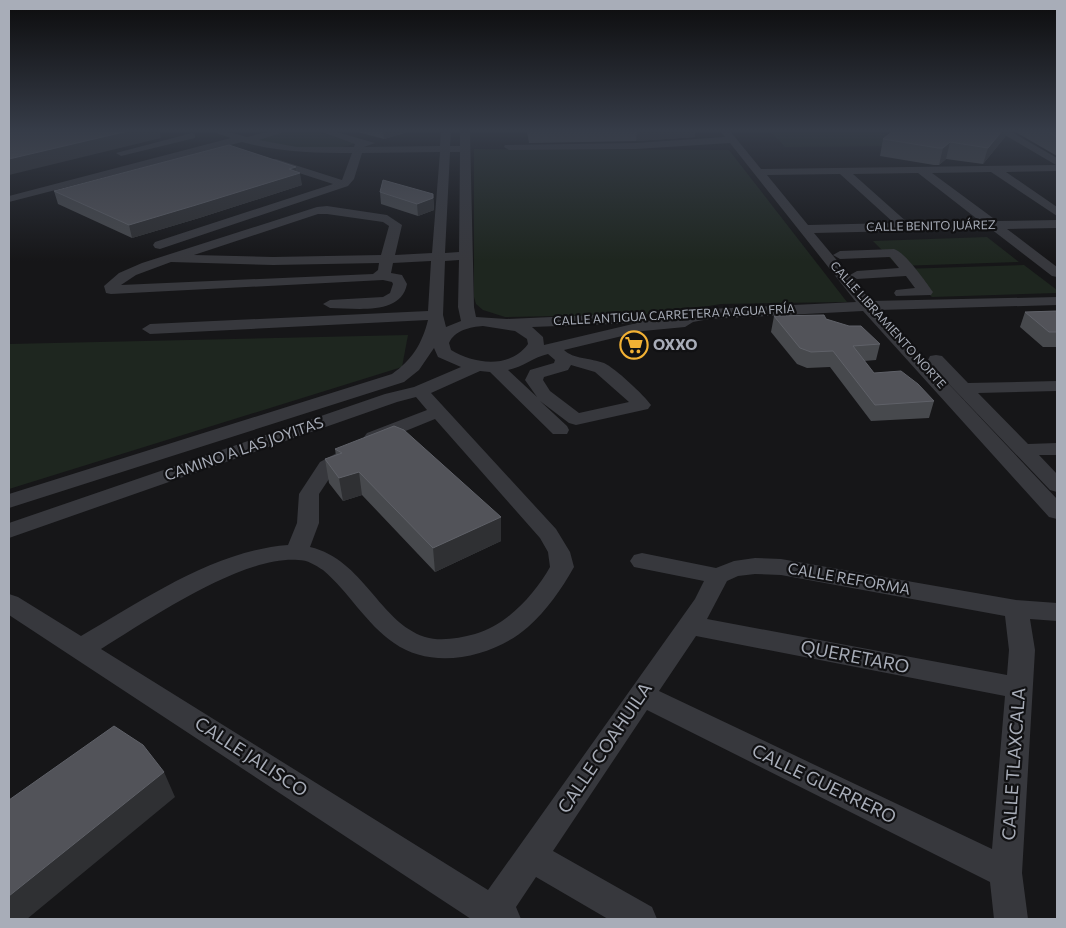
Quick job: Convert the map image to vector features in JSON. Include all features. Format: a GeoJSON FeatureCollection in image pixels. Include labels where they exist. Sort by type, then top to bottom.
{"type":"FeatureCollection","features":[{"type":"Feature","properties":{"kind":"street"},"geometry":{"type":"LineString","coordinates":[[9,191],[73,174]]}},
{"type":"Feature","properties":{"kind":"street"},"geometry":{"type":"LineString","coordinates":[[9,199],[108,174]]}},
{"type":"Feature","properties":{"kind":"street"},"geometry":{"type":"LineString","coordinates":[[43,198],[137,174]]}},
{"type":"Feature","properties":{"kind":"street"},"geometry":{"type":"LineString","coordinates":[[313,174],[344,184]]}},
{"type":"Feature","properties":{"kind":"street"},"geometry":{"type":"LineString","coordinates":[[160,246],[344,184],[350,174]]}},
{"type":"Feature","properties":{"kind":"street"},"geometry":{"type":"LineString","coordinates":[[9,501],[398,378],[414,368],[430,341],[436,318],[443,174]]}},
{"type":"Feature","properties":{"kind":"street"},"geometry":{"type":"LineString","coordinates":[[442,339],[457,327],[469,323],[466,307],[465,174]]}},
{"type":"Feature","properties":{"kind":"street","name":"CALLE LIBRAMIENTO NORTE"},"geometry":{"type":"LineString","coordinates":[[766,174],[871,300],[884,306],[1023,450],[1050,471],[1057,486]]}},
{"type":"Feature","properties":{"kind":"street"},"geometry":{"type":"LineString","coordinates":[[847,174],[905,227]]}},
{"type":"Feature","properties":{"kind":"street"},"geometry":{"type":"LineString","coordinates":[[926,174],[1057,273]]}},
{"type":"Feature","properties":{"kind":"street"},"geometry":{"type":"LineString","coordinates":[[1002,174],[1057,212]]}},
{"type":"Feature","properties":{"kind":"street"},"geometry":{"type":"LineString","coordinates":[[330,304],[385,302],[397,296],[400,284],[396,278],[382,276],[377,278],[111,290],[111,286],[127,274],[170,258],[303,214],[327,210],[393,221],[396,225],[382,276]]}},
{"type":"Feature","properties":{"kind":"street","name":"CALLE BENITO JUÁREZ"},"geometry":{"type":"LineString","coordinates":[[811,229],[1057,224]]}},
{"type":"Feature","properties":{"kind":"street","name":"CALLE LIBRAMIENTO NORTE"},"geometry":{"type":"LineString","coordinates":[[811,229],[840,255],[857,275],[886,325],[1057,512]]}},
{"type":"Feature","properties":{"kind":"street"},"geometry":{"type":"LineString","coordinates":[[672,322],[709,314],[871,300],[926,292],[894,253],[840,255]]}},
{"type":"Feature","properties":{"kind":"street"},"geometry":{"type":"LineString","coordinates":[[170,258],[273,261],[465,256]]}},
{"type":"Feature","properties":{"kind":"street"},"geometry":{"type":"LineString","coordinates":[[857,275],[911,272]]}},
{"type":"Feature","properties":{"kind":"street","name":"CALLE ANTIGUA CARRETERA A AGUA FRÍA"},"geometry":{"type":"LineString","coordinates":[[469,323],[634,318],[721,309],[871,300]]}},
{"type":"Feature","properties":{"kind":"street"},"geometry":{"type":"LineString","coordinates":[[884,306],[1057,301]]}},
{"type":"Feature","properties":{"kind":"street"},"geometry":{"type":"LineString","coordinates":[[672,322],[854,317],[886,325]]}},
{"type":"Feature","properties":{"kind":"street"},"geometry":{"type":"LineString","coordinates":[[150,329],[436,318]]}},
{"type":"Feature","properties":{"kind":"street"},"geometry":{"type":"LineString","coordinates":[[436,318],[442,339],[440,346],[444,353],[452,359],[486,366],[560,430]]}},
{"type":"Feature","properties":{"kind":"street","name":"CALLE ANTIGUA CARRETERA A AGUA FRÍA"},"geometry":{"type":"LineString","coordinates":[[486,366],[515,362],[530,353],[551,347],[643,326],[672,322]]}},
{"type":"Feature","properties":{"kind":"street"},"geometry":{"type":"LineString","coordinates":[[510,323],[530,333],[535,339],[535,346],[530,353]]}},
{"type":"Feature","properties":{"kind":"street"},"geometry":{"type":"LineString","coordinates":[[551,347],[564,359],[586,362],[601,368],[642,405],[576,419],[544,395],[534,380],[536,374],[562,366],[564,359]]}},
{"type":"Feature","properties":{"kind":"street","name":"CAMINO A LAS JOYITAS"},"geometry":{"type":"LineString","coordinates":[[9,531],[391,398],[420,391],[486,366]]}},
{"type":"Feature","properties":{"kind":"street"},"geometry":{"type":"LineString","coordinates":[[963,388],[1057,386]]}},
{"type":"Feature","properties":{"kind":"street"},"geometry":{"type":"LineString","coordinates":[[82,648],[179,593],[229,568],[261,558],[296,552],[321,556],[336,568],[401,638],[421,648],[446,651],[467,647],[493,639],[516,622],[554,584],[562,567],[559,552],[548,534],[420,391]]}},
{"type":"Feature","properties":{"kind":"street"},"geometry":{"type":"LineString","coordinates":[[296,552],[308,523],[310,494],[327,466],[371,438],[438,412]]}},
{"type":"Feature","properties":{"kind":"street"},"geometry":{"type":"LineString","coordinates":[[1023,450],[1057,449]]}},
{"type":"Feature","properties":{"kind":"street","name":"CALLE REFORMA"},"geometry":{"type":"LineString","coordinates":[[642,562],[718,576],[734,569],[781,567],[1016,609],[1057,612]]}},
{"type":"Feature","properties":{"kind":"street","name":"CALLE COAHUILA"},"geometry":{"type":"LineString","coordinates":[[495,917],[531,856],[709,596],[718,576]]}},
{"type":"Feature","properties":{"kind":"street","name":"CALLE JALISCO"},"geometry":{"type":"LineString","coordinates":[[9,602],[495,917]]}},
{"type":"Feature","properties":{"kind":"street","name":"CALLE TLAXCALA"},"geometry":{"type":"LineString","coordinates":[[1011,919],[1006,873],[1022,650],[1016,609]]}},
{"type":"Feature","properties":{"kind":"street","name":"QUERETARO"},"geometry":{"type":"LineString","coordinates":[[689,625],[1020,688]]}},
{"type":"Feature","properties":{"kind":"street","name":"CALLE GUERRERO"},"geometry":{"type":"LineString","coordinates":[[642,695],[1006,873]]}},
{"type":"Feature","properties":{"kind":"street"},"geometry":{"type":"LineString","coordinates":[[531,856],[640,919]]}},
{"type":"Feature","properties":{"kind":"shaded area"},"geometry":{"type":"Polygon","coordinates":[[[474,174],[748,174],[847,302],[721,304],[660,314],[505,317],[483,310],[476,304],[474,297],[474,174]]]}},
{"type":"Feature","properties":{"kind":"shaded area"},"geometry":{"type":"Polygon","coordinates":[[[987,237],[1019,262],[898,266],[873,241],[987,237]]]}},
{"type":"Feature","properties":{"kind":"shaded area"},"geometry":{"type":"Polygon","coordinates":[[[1024,265],[1057,290],[1057,293],[932,297],[902,269],[1024,265]]]}},
{"type":"Feature","properties":{"kind":"shaded area"},"geometry":{"type":"Polygon","coordinates":[[[408,335],[402,367],[9,489],[9,344],[408,335]]]}},
{"type":"Feature","properties":{"kind":"building"},"geometry":{"type":"Polygon","coordinates":[[[118,174],[296,174],[129,225],[54,191],[118,174]]]}},
{"type":"Feature","properties":{"kind":"building"},"geometry":{"type":"Polygon","coordinates":[[[383,180],[433,194],[433,198],[417,204],[380,192],[383,180]]]}},
{"type":"Feature","properties":{"kind":"building"},"geometry":{"type":"Polygon","coordinates":[[[1057,311],[1057,332],[1049,332],[1025,312],[1057,311]]]}},
{"type":"Feature","properties":{"kind":"building"},"geometry":{"type":"Polygon","coordinates":[[[824,315],[826,319],[849,326],[861,326],[880,344],[853,346],[874,373],[901,371],[918,384],[934,401],[875,405],[833,351],[811,352],[800,348],[774,316],[824,315]]]}},
{"type":"Feature","properties":{"kind":"building"},"geometry":{"type":"Polygon","coordinates":[[[394,426],[404,430],[501,517],[433,548],[359,472],[339,478],[325,459],[342,453],[335,449],[394,426]]]}},
{"type":"Feature","properties":{"kind":"building"},"geometry":{"type":"Polygon","coordinates":[[[114,726],[143,745],[164,772],[9,896],[9,800],[114,726]]]}},
{"type":"Feature","properties":{"kind":"place","name":"OXXO"},"geometry":{"type":"Point","coordinates":[634,345]}}]}
